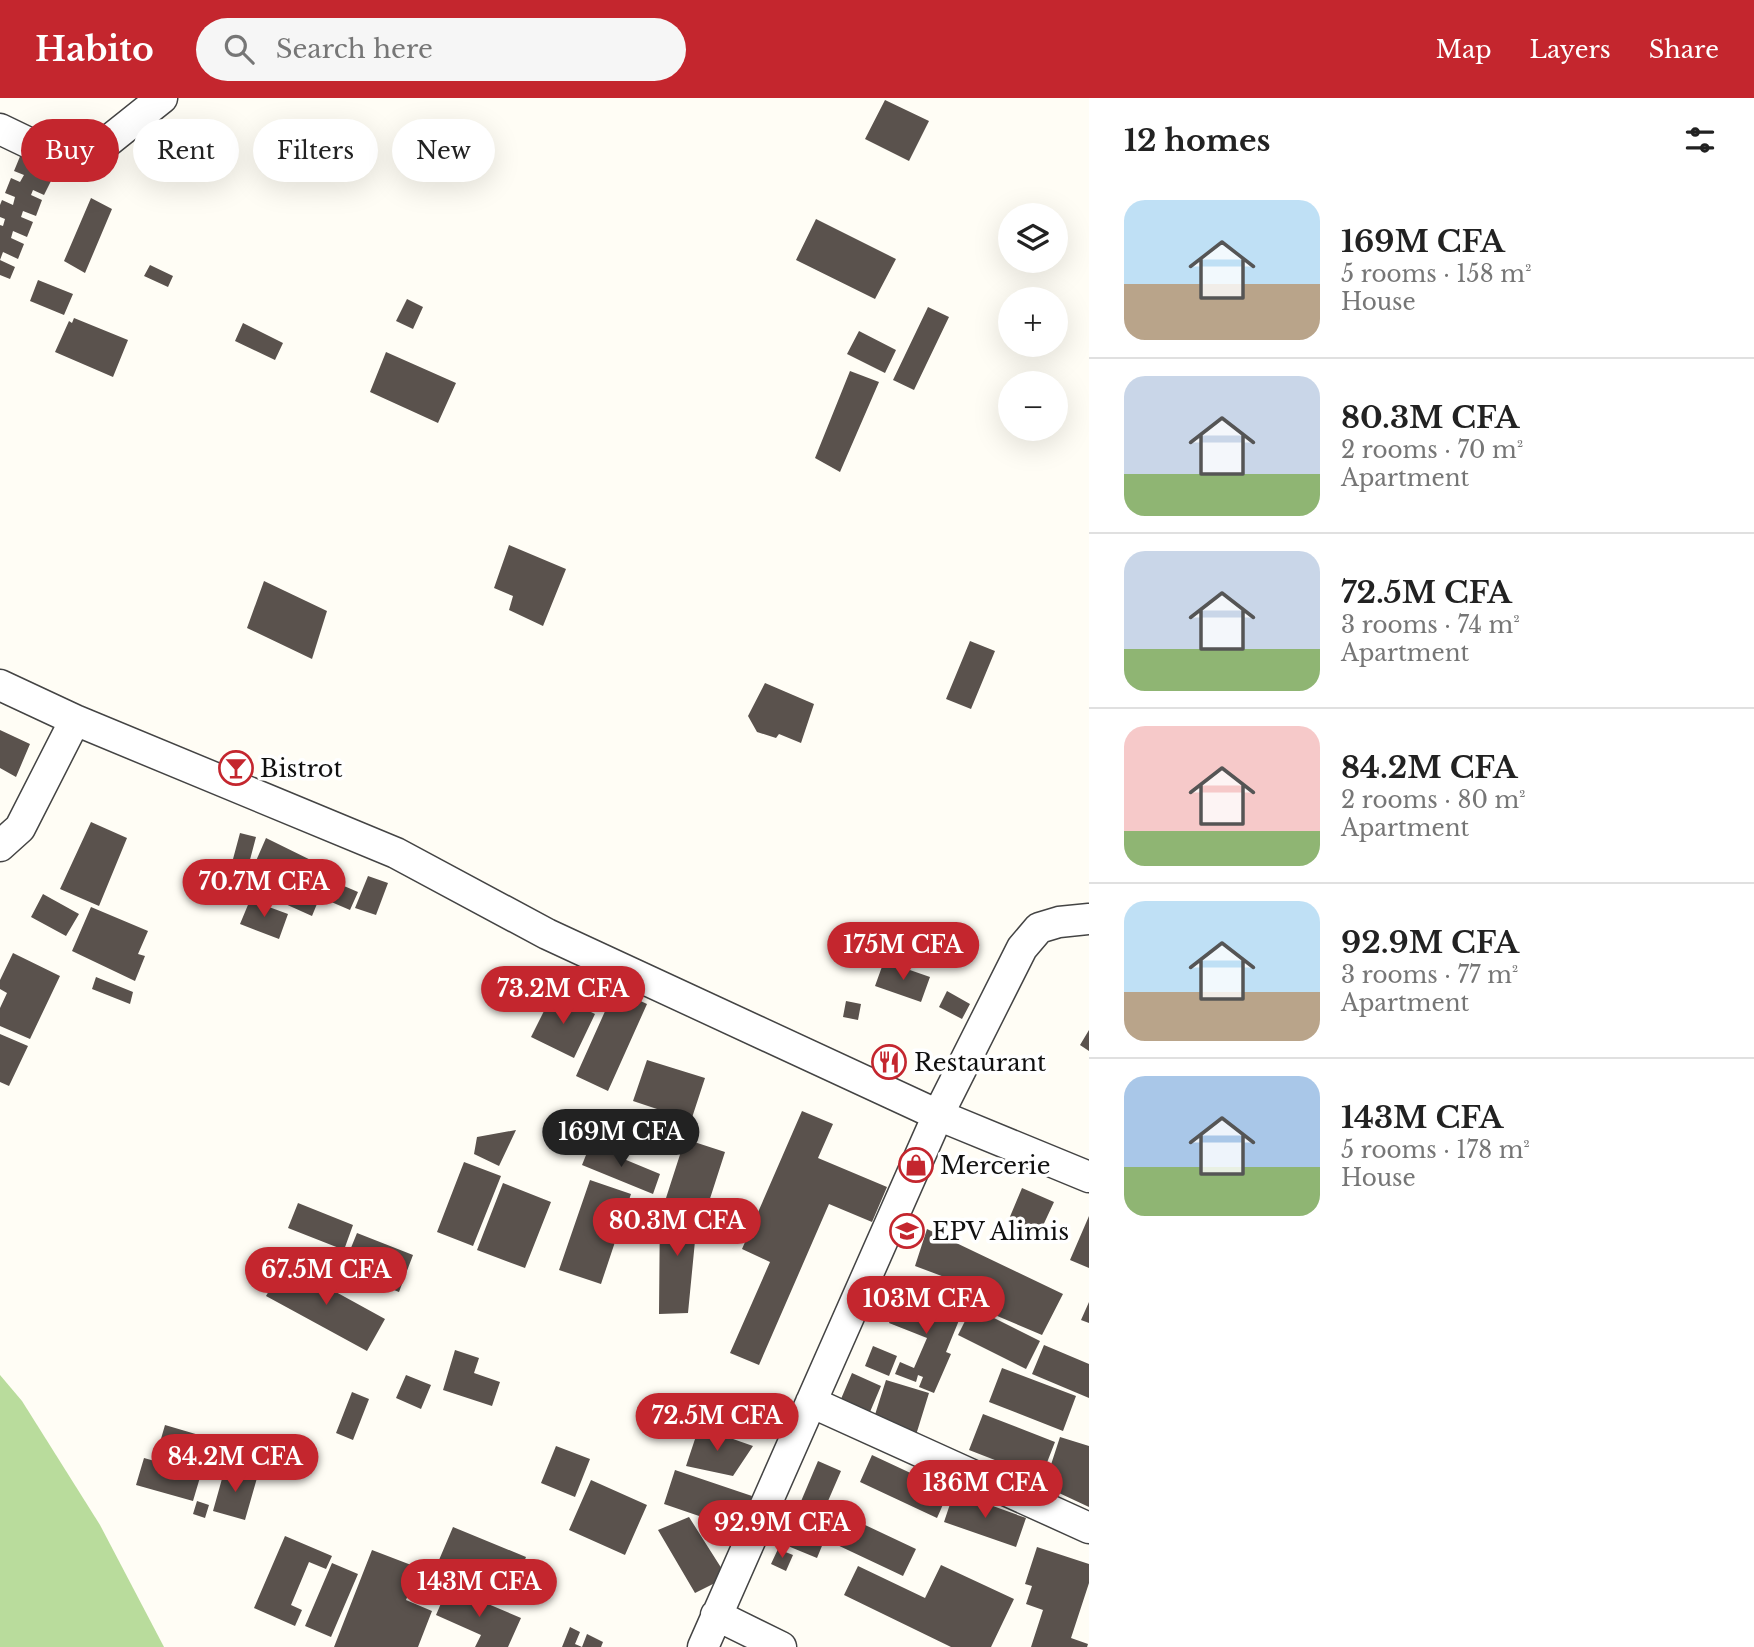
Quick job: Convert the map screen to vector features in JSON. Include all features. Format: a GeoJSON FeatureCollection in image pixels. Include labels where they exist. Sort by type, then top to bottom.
{"type":"FeatureCollection","features":[{"type":"Feature","properties":{"kind":"street"},"geometry":{"type":"LineString","coordinates":[[0,129],[54,155],[77,159],[92,153],[162,98]]}},
{"type":"Feature","properties":{"kind":"street"},"geometry":{"type":"LineString","coordinates":[[0,685],[75,720],[396,853],[547,934],[938,1115],[1089,1177]]}},
{"type":"Feature","properties":{"kind":"street"},"geometry":{"type":"LineString","coordinates":[[0,846],[20,828],[75,720]]}},
{"type":"Feature","properties":{"kind":"street"},"geometry":{"type":"LineString","coordinates":[[703,1647],[938,1115],[1022,948],[1039,928],[1059,922],[1089,919]]}},
{"type":"Feature","properties":{"kind":"street"},"geometry":{"type":"LineString","coordinates":[[811,1402],[1089,1528]]}},
{"type":"Feature","properties":{"kind":"street"},"geometry":{"type":"LineString","coordinates":[[716,1615],[781,1647]]}},
{"type":"Feature","properties":{"kind":"green space"},"geometry":{"type":"Polygon","coordinates":[[[0,1375],[22,1401],[100,1525],[164,1647],[0,1647],[0,1375]]]}},
{"type":"Feature","properties":{"kind":"building"},"geometry":{"type":"Polygon","coordinates":[[[885,100],[929,121],[909,161],[865,139],[885,100]]]}},
{"type":"Feature","properties":{"kind":"building"},"geometry":{"type":"Polygon","coordinates":[[[21,154],[21,174],[14,171],[21,154]]]}},
{"type":"Feature","properties":{"kind":"building"},"geometry":{"type":"Polygon","coordinates":[[[11,178],[20,182],[50,182],[44,195],[33,190],[31,195],[42,200],[36,216],[23,211],[21,217],[33,222],[27,237],[13,231],[11,238],[24,244],[18,259],[3,252],[0,260],[0,225],[3,226],[5,219],[0,217],[0,205],[2,200],[13,205],[15,197],[5,193],[11,178]]]}},
{"type":"Feature","properties":{"kind":"building"},"geometry":{"type":"Polygon","coordinates":[[[91,198],[112,209],[85,273],[64,261],[91,198]]]}},
{"type":"Feature","properties":{"kind":"building"},"geometry":{"type":"Polygon","coordinates":[[[816,219],[896,259],[875,299],[796,260],[816,219]]]}},
{"type":"Feature","properties":{"kind":"building"},"geometry":{"type":"Polygon","coordinates":[[[0,260],[15,267],[10,279],[0,275],[0,260]]]}},
{"type":"Feature","properties":{"kind":"building"},"geometry":{"type":"Polygon","coordinates":[[[150,265],[173,276],[168,287],[144,276],[150,265]]]}},
{"type":"Feature","properties":{"kind":"building"},"geometry":{"type":"Polygon","coordinates":[[[38,280],[73,294],[64,315],[30,301],[38,280]]]}},
{"type":"Feature","properties":{"kind":"building"},"geometry":{"type":"Polygon","coordinates":[[[407,299],[423,307],[413,329],[396,321],[407,299]]]}},
{"type":"Feature","properties":{"kind":"building"},"geometry":{"type":"Polygon","coordinates":[[[928,307],[949,317],[914,390],[893,380],[928,307]]]}},
{"type":"Feature","properties":{"kind":"building"},"geometry":{"type":"Polygon","coordinates":[[[74,318],[128,340],[113,377],[55,352],[69,321],[72,323],[74,318]]]}},
{"type":"Feature","properties":{"kind":"building"},"geometry":{"type":"Polygon","coordinates":[[[243,323],[283,343],[275,360],[235,341],[243,323]]]}},
{"type":"Feature","properties":{"kind":"building"},"geometry":{"type":"Polygon","coordinates":[[[859,331],[896,350],[885,373],[847,354],[859,331]]]}},
{"type":"Feature","properties":{"kind":"building"},"geometry":{"type":"Polygon","coordinates":[[[386,352],[456,383],[438,423],[370,392],[386,352]]]}},
{"type":"Feature","properties":{"kind":"building"},"geometry":{"type":"Polygon","coordinates":[[[850,371],[879,382],[840,472],[815,458],[850,371]]]}},
{"type":"Feature","properties":{"kind":"building"},"geometry":{"type":"Polygon","coordinates":[[[509,545],[566,569],[543,626],[509,610],[513,596],[494,588],[509,545]]]}},
{"type":"Feature","properties":{"kind":"building"},"geometry":{"type":"Polygon","coordinates":[[[264,581],[327,611],[312,659],[247,628],[264,581]]]}},
{"type":"Feature","properties":{"kind":"building"},"geometry":{"type":"Polygon","coordinates":[[[970,641],[995,651],[971,709],[946,699],[970,641]]]}},
{"type":"Feature","properties":{"kind":"building"},"geometry":{"type":"Polygon","coordinates":[[[765,683],[814,704],[801,743],[779,734],[776,738],[757,732],[748,716],[765,683]]]}},
{"type":"Feature","properties":{"kind":"building"},"geometry":{"type":"Polygon","coordinates":[[[0,730],[30,744],[16,777],[0,768],[0,730]]]}},
{"type":"Feature","properties":{"kind":"building"},"geometry":{"type":"Polygon","coordinates":[[[91,822],[127,838],[99,906],[60,889],[91,822]]]}},
{"type":"Feature","properties":{"kind":"building"},"geometry":{"type":"Polygon","coordinates":[[[240,833],[256,837],[242,890],[226,885],[240,833]]]}},
{"type":"Feature","properties":{"kind":"building"},"geometry":{"type":"Polygon","coordinates":[[[266,838],[331,870],[312,916],[245,886],[266,838]]]}},
{"type":"Feature","properties":{"kind":"building"},"geometry":{"type":"Polygon","coordinates":[[[368,876],[388,883],[376,915],[355,908],[368,876]]]}},
{"type":"Feature","properties":{"kind":"building"},"geometry":{"type":"Polygon","coordinates":[[[330,880],[358,892],[350,910],[322,898],[330,880]]]}},
{"type":"Feature","properties":{"kind":"building"},"geometry":{"type":"Polygon","coordinates":[[[43,894],[79,914],[66,936],[31,917],[43,894]]]}},
{"type":"Feature","properties":{"kind":"building"},"geometry":{"type":"Polygon","coordinates":[[[250,900],[288,914],[279,939],[240,924],[250,900]]]}},
{"type":"Feature","properties":{"kind":"building"},"geometry":{"type":"Polygon","coordinates":[[[91,907],[148,931],[138,954],[145,956],[135,981],[72,951],[91,907]]]}},
{"type":"Feature","properties":{"kind":"building"},"geometry":{"type":"Polygon","coordinates":[[[13,953],[60,976],[30,1039],[0,1026],[0,1008],[7,993],[0,989],[0,980],[13,953]]]}},
{"type":"Feature","properties":{"kind":"building"},"geometry":{"type":"Polygon","coordinates":[[[884,961],[930,977],[921,1002],[875,986],[884,961]]]}},
{"type":"Feature","properties":{"kind":"building"},"geometry":{"type":"Polygon","coordinates":[[[96,977],[133,992],[130,1004],[92,989],[96,977]]]}},
{"type":"Feature","properties":{"kind":"building"},"geometry":{"type":"Polygon","coordinates":[[[615,989],[647,1004],[608,1091],[576,1076],[615,989]]]}},
{"type":"Feature","properties":{"kind":"building"},"geometry":{"type":"Polygon","coordinates":[[[947,991],[970,1004],[962,1019],[939,1007],[947,991]]]}},
{"type":"Feature","properties":{"kind":"building"},"geometry":{"type":"Polygon","coordinates":[[[553,993],[595,1014],[574,1058],[531,1037],[553,993]]]}},
{"type":"Feature","properties":{"kind":"building"},"geometry":{"type":"Polygon","coordinates":[[[846,1001],[861,1004],[858,1020],[843,1017],[846,1001]]]}},
{"type":"Feature","properties":{"kind":"building"},"geometry":{"type":"Polygon","coordinates":[[[1089,1030],[1089,1051],[1080,1045],[1089,1030]]]}},
{"type":"Feature","properties":{"kind":"building"},"geometry":{"type":"Polygon","coordinates":[[[0,1034],[28,1046],[9,1086],[0,1082],[0,1034]]]}},
{"type":"Feature","properties":{"kind":"building"},"geometry":{"type":"Polygon","coordinates":[[[647,1060],[705,1078],[685,1139],[654,1129],[660,1110],[633,1101],[647,1060]]]}},
{"type":"Feature","properties":{"kind":"building"},"geometry":{"type":"Polygon","coordinates":[[[802,1111],[833,1124],[818,1158],[887,1187],[872,1222],[829,1204],[759,1365],[730,1353],[770,1262],[742,1249],[802,1111]]]}},
{"type":"Feature","properties":{"kind":"building"},"geometry":{"type":"Polygon","coordinates":[[[516,1130],[499,1166],[474,1154],[477,1137],[516,1130]]]}},
{"type":"Feature","properties":{"kind":"building"},"geometry":{"type":"Polygon","coordinates":[[[685,1139],[725,1152],[706,1211],[666,1198],[685,1139]]]}},
{"type":"Feature","properties":{"kind":"building"},"geometry":{"type":"Polygon","coordinates":[[[590,1145],[660,1174],[653,1194],[582,1165],[590,1145]]]}},
{"type":"Feature","properties":{"kind":"building"},"geometry":{"type":"Polygon","coordinates":[[[464,1162],[501,1176],[473,1246],[437,1232],[464,1162]]]}},
{"type":"Feature","properties":{"kind":"building"},"geometry":{"type":"Polygon","coordinates":[[[590,1180],[631,1194],[601,1284],[559,1270],[590,1180]]]}},
{"type":"Feature","properties":{"kind":"building"},"geometry":{"type":"Polygon","coordinates":[[[503,1183],[551,1202],[525,1268],[477,1250],[503,1183]]]}},
{"type":"Feature","properties":{"kind":"building"},"geometry":{"type":"Polygon","coordinates":[[[1022,1188],[1054,1202],[1040,1232],[1009,1219],[1022,1188]]]}},
{"type":"Feature","properties":{"kind":"building"},"geometry":{"type":"Polygon","coordinates":[[[298,1203],[353,1225],[344,1250],[288,1228],[298,1203]]]}},
{"type":"Feature","properties":{"kind":"building"},"geometry":{"type":"Polygon","coordinates":[[[660,1203],[707,1221],[695,1241],[688,1313],[659,1314],[660,1203]]]}},
{"type":"Feature","properties":{"kind":"building"},"geometry":{"type":"Polygon","coordinates":[[[1089,1216],[1089,1268],[1070,1260],[1089,1216]]]}},
{"type":"Feature","properties":{"kind":"building"},"geometry":{"type":"Polygon","coordinates":[[[927,1229],[1063,1294],[1042,1335],[971,1305],[979,1290],[915,1266],[927,1229]]]}},
{"type":"Feature","properties":{"kind":"building"},"geometry":{"type":"Polygon","coordinates":[[[357,1233],[413,1255],[399,1292],[342,1270],[357,1233]]]}},
{"type":"Feature","properties":{"kind":"building"},"geometry":{"type":"Polygon","coordinates":[[[285,1264],[385,1319],[367,1351],[266,1296],[285,1264]]]}},
{"type":"Feature","properties":{"kind":"building"},"geometry":{"type":"Polygon","coordinates":[[[904,1289],[962,1313],[946,1352],[951,1354],[934,1393],[919,1387],[923,1377],[918,1375],[916,1382],[895,1374],[900,1362],[914,1368],[927,1338],[889,1323],[904,1289]]]}},
{"type":"Feature","properties":{"kind":"building"},"geometry":{"type":"Polygon","coordinates":[[[1089,1302],[1089,1323],[1081,1320],[1089,1302]]]}},
{"type":"Feature","properties":{"kind":"building"},"geometry":{"type":"Polygon","coordinates":[[[972,1307],[1040,1341],[1026,1369],[958,1335],[972,1307]]]}},
{"type":"Feature","properties":{"kind":"building"},"geometry":{"type":"Polygon","coordinates":[[[1044,1345],[1089,1364],[1089,1398],[1032,1374],[1044,1345]]]}},
{"type":"Feature","properties":{"kind":"building"},"geometry":{"type":"Polygon","coordinates":[[[873,1346],[897,1356],[889,1376],[865,1366],[873,1346]]]}},
{"type":"Feature","properties":{"kind":"building"},"geometry":{"type":"Polygon","coordinates":[[[455,1350],[479,1358],[474,1373],[500,1382],[492,1406],[443,1390],[455,1350]]]}},
{"type":"Feature","properties":{"kind":"building"},"geometry":{"type":"Polygon","coordinates":[[[1002,1368],[1076,1396],[1063,1431],[989,1402],[1002,1368]]]}},
{"type":"Feature","properties":{"kind":"building"},"geometry":{"type":"Polygon","coordinates":[[[852,1373],[881,1386],[867,1419],[838,1406],[852,1373]]]}},
{"type":"Feature","properties":{"kind":"building"},"geometry":{"type":"Polygon","coordinates":[[[406,1375],[431,1385],[421,1409],[396,1398],[406,1375]]]}},
{"type":"Feature","properties":{"kind":"building"},"geometry":{"type":"Polygon","coordinates":[[[886,1380],[929,1393],[916,1435],[873,1421],[886,1380]]]}},
{"type":"Feature","properties":{"kind":"building"},"geometry":{"type":"Polygon","coordinates":[[[352,1392],[369,1399],[353,1440],[336,1433],[352,1392]]]}},
{"type":"Feature","properties":{"kind":"building"},"geometry":{"type":"Polygon","coordinates":[[[983,1414],[1055,1442],[1041,1478],[969,1450],[983,1414]]]}},
{"type":"Feature","properties":{"kind":"building"},"geometry":{"type":"Polygon","coordinates":[[[165,1425],[199,1435],[190,1466],[156,1456],[165,1425]]]}},
{"type":"Feature","properties":{"kind":"building"},"geometry":{"type":"Polygon","coordinates":[[[699,1427],[753,1446],[733,1476],[686,1466],[699,1427]]]}},
{"type":"Feature","properties":{"kind":"building"},"geometry":{"type":"Polygon","coordinates":[[[1060,1437],[1089,1446],[1089,1507],[1044,1486],[1060,1437]]]}},
{"type":"Feature","properties":{"kind":"building"},"geometry":{"type":"Polygon","coordinates":[[[556,1446],[590,1459],[575,1497],[541,1483],[556,1446]]]}},
{"type":"Feature","properties":{"kind":"building"},"geometry":{"type":"Polygon","coordinates":[[[872,1455],[949,1491],[937,1518],[860,1482],[872,1455]]]}},
{"type":"Feature","properties":{"kind":"building"},"geometry":{"type":"Polygon","coordinates":[[[144,1458],[201,1474],[193,1501],[136,1485],[144,1458]]]}},
{"type":"Feature","properties":{"kind":"building"},"geometry":{"type":"Polygon","coordinates":[[[818,1461],[841,1471],[825,1508],[836,1512],[817,1558],[783,1544],[818,1461]]]}},
{"type":"Feature","properties":{"kind":"building"},"geometry":{"type":"Polygon","coordinates":[[[225,1468],[257,1478],[245,1520],[213,1511],[225,1468]]]}},
{"type":"Feature","properties":{"kind":"building"},"geometry":{"type":"Polygon","coordinates":[[[675,1470],[752,1496],[740,1530],[664,1504],[675,1470]]]}},
{"type":"Feature","properties":{"kind":"building"},"geometry":{"type":"Polygon","coordinates":[[[591,1480],[647,1505],[625,1555],[569,1530],[591,1480]]]}},
{"type":"Feature","properties":{"kind":"building"},"geometry":{"type":"Polygon","coordinates":[[[954,1492],[1026,1518],[1016,1547],[944,1522],[954,1492]]]}},
{"type":"Feature","properties":{"kind":"building"},"geometry":{"type":"Polygon","coordinates":[[[197,1501],[209,1505],[205,1518],[193,1514],[197,1501]]]}},
{"type":"Feature","properties":{"kind":"building"},"geometry":{"type":"Polygon","coordinates":[[[846,1516],[916,1549],[903,1576],[833,1543],[846,1516]]]}},
{"type":"Feature","properties":{"kind":"building"},"geometry":{"type":"Polygon","coordinates":[[[689,1517],[727,1577],[695,1593],[658,1530],[689,1517]]]}},
{"type":"Feature","properties":{"kind":"building"},"geometry":{"type":"Polygon","coordinates":[[[453,1527],[526,1557],[513,1590],[439,1560],[453,1527]]]}},
{"type":"Feature","properties":{"kind":"building"},"geometry":{"type":"Polygon","coordinates":[[[285,1536],[332,1556],[326,1569],[309,1562],[291,1605],[302,1610],[295,1626],[254,1608],[285,1536]]]}},
{"type":"Feature","properties":{"kind":"building"},"geometry":{"type":"Polygon","coordinates":[[[1037,1547],[1089,1564],[1089,1583],[1071,1638],[1088,1644],[1087,1647],[1031,1647],[1043,1610],[1026,1604],[1032,1586],[1025,1584],[1037,1547]]]}},
{"type":"Feature","properties":{"kind":"building"},"geometry":{"type":"Polygon","coordinates":[[[778,1549],[793,1555],[786,1571],[771,1564],[778,1549]]]}},
{"type":"Feature","properties":{"kind":"building"},"geometry":{"type":"Polygon","coordinates":[[[372,1550],[419,1568],[406,1600],[432,1611],[418,1647],[334,1647],[372,1550]]]}},
{"type":"Feature","properties":{"kind":"building"},"geometry":{"type":"Polygon","coordinates":[[[332,1563],[358,1574],[331,1637],[305,1626],[332,1563]]]}},
{"type":"Feature","properties":{"kind":"building"},"geometry":{"type":"Polygon","coordinates":[[[941,1565],[1014,1599],[991,1647],[951,1647],[844,1595],[858,1566],[925,1598],[941,1565]]]}},
{"type":"Feature","properties":{"kind":"building"},"geometry":{"type":"Polygon","coordinates":[[[448,1587],[521,1618],[508,1647],[475,1647],[481,1635],[436,1615],[448,1587]]]}},
{"type":"Feature","properties":{"kind":"building"},"geometry":{"type":"Polygon","coordinates":[[[570,1627],[580,1632],[575,1644],[582,1647],[562,1647],[570,1627]]]}},
{"type":"Feature","properties":{"kind":"building"},"geometry":{"type":"Polygon","coordinates":[[[587,1634],[603,1642],[601,1647],[582,1647],[587,1634]]]}},
{"type":"Feature","properties":{"kind":"place","name":"Bistrot"},"geometry":{"type":"Point","coordinates":[236,768]}},
{"type":"Feature","properties":{"kind":"place","name":"Restaurant"},"geometry":{"type":"Point","coordinates":[889,1062]}},
{"type":"Feature","properties":{"kind":"place","name":"Mercerie"},"geometry":{"type":"Point","coordinates":[916,1165]}},
{"type":"Feature","properties":{"kind":"place","name":"EPV Alimis"},"geometry":{"type":"Point","coordinates":[907,1231]}}]}
